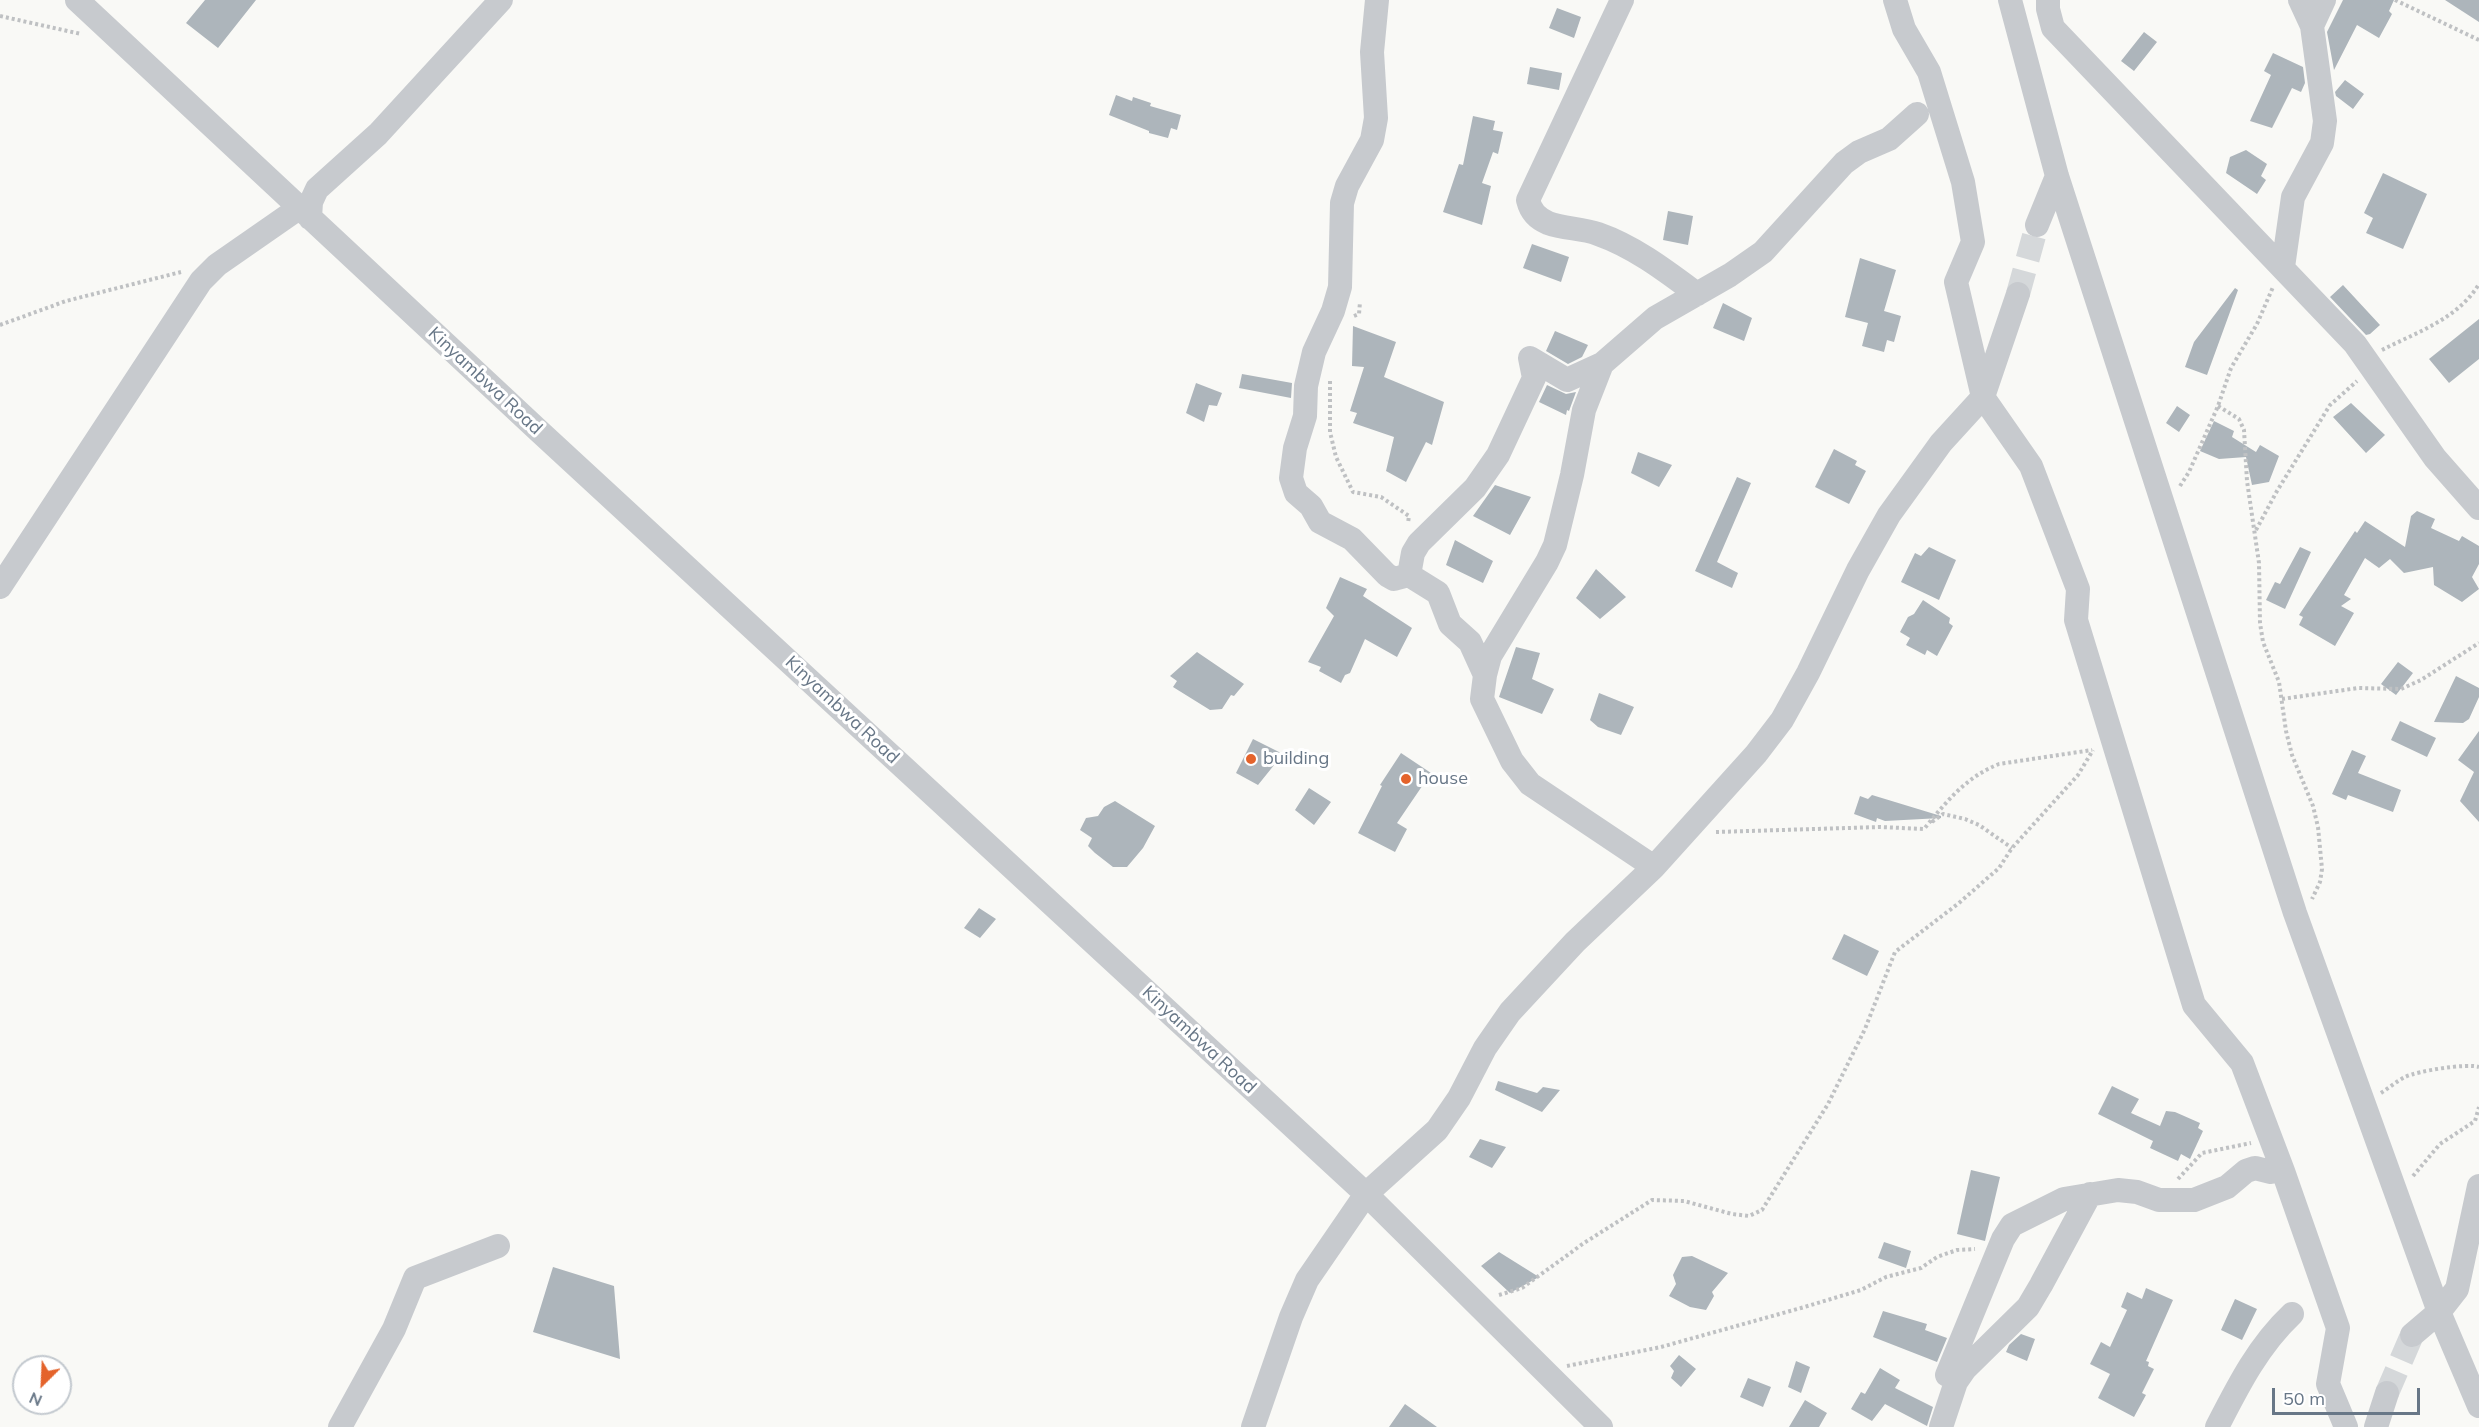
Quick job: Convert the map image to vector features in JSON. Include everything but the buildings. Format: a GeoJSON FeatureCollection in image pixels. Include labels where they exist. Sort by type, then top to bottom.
{"type":"FeatureCollection","features":[{"type":"Feature","properties":{"kind":"street","name":"Kinyambwa Road"},"geometry":{"type":"LineString","coordinates":[[77,0],[304,213],[1366,1194],[1601,1427]]}},
{"type":"Feature","properties":{"kind":"street"},"geometry":{"type":"LineString","coordinates":[[0,587],[201,281],[217,265],[304,213],[316,189],[378,134],[501,0]]}},
{"type":"Feature","properties":{"kind":"street"},"geometry":{"type":"LineString","coordinates":[[1377,0],[1372,52],[1376,118],[1372,140],[1344,192],[1340,286],[1314,352],[1306,386],[1305,416],[1295,448],[1291,478],[1296,493],[1311,506],[1320,522],[1353,540],[1387,575],[1394,579],[1411,564],[1419,543],[1475,488],[1498,455],[1534,378],[1530,358],[1567,380],[1602,364],[1655,318],[1731,275],[1763,252],[1844,163],[1859,152],[1889,139],[1917,114]]}},
{"type":"Feature","properties":{"kind":"street"},"geometry":{"type":"LineString","coordinates":[[1622,0],[1528,200],[1538,218],[1552,224],[1597,233],[1630,248],[1697,294]]}},
{"type":"Feature","properties":{"kind":"street"},"geometry":{"type":"LineString","coordinates":[[1895,0],[1904,29],[1929,72],[1963,182],[1973,242],[1956,282],[1983,397],[2031,466],[2078,589],[2076,620],[2194,1005],[2242,1063],[2338,1328],[2328,1384],[2346,1427]]}},
{"type":"Feature","properties":{"kind":"street"},"geometry":{"type":"LineString","coordinates":[[2010,0],[2057,176],[2295,913],[2439,1312],[2479,1406]]}},
{"type":"Feature","properties":{"kind":"street"},"geometry":{"type":"LineString","coordinates":[[2048,0],[2053,28],[2355,344],[2435,458],[2479,507]]}},
{"type":"Feature","properties":{"kind":"street"},"geometry":{"type":"LineString","coordinates":[[2283,267],[2293,197],[2322,143],[2325,121],[2312,26],[2300,0]]}},
{"type":"Feature","properties":{"kind":"street"},"geometry":{"type":"LineString","coordinates":[[2312,26],[2324,0]]}},
{"type":"Feature","properties":{"kind":"street"},"geometry":{"type":"LineString","coordinates":[[2037,225],[2057,176]]}},
{"type":"Feature","properties":{"kind":"street"},"geometry":{"type":"LineString","coordinates":[[1253,1427],[1306,1280],[1366,1194],[1437,1130],[1459,1098],[1485,1048],[1510,1012],[1575,942],[1654,867],[1756,754],[1782,720],[1808,673],[1858,570],[1889,515],[1941,443],[1983,397],[2018,294]]}},
{"type":"Feature","properties":{"kind":"street"},"geometry":{"type":"LineString","coordinates":[[1602,364],[1584,410],[1556,544],[1490,656],[1482,699],[1512,761],[1530,784],[1654,867]]}},
{"type":"Feature","properties":{"kind":"street"},"geometry":{"type":"LineString","coordinates":[[1411,564],[1438,593],[1450,624],[1470,642],[1485,675]]}},
{"type":"Feature","properties":{"kind":"street"},"geometry":{"type":"LineString","coordinates":[[1947,1374],[2003,1239],[2012,1225],[2064,1200],[2090,1194],[2118,1190],[2137,1192],[2159,1200],[2194,1200],[2227,1187],[2246,1171],[2255,1168],[2271,1172]]}},
{"type":"Feature","properties":{"kind":"street"},"geometry":{"type":"LineString","coordinates":[[2412,1335],[2439,1312],[2457,1289],[2479,1186]]}},
{"type":"Feature","properties":{"kind":"street"},"geometry":{"type":"LineString","coordinates":[[1941,1427],[1956,1382],[1965,1369],[2028,1306],[2042,1285],[2090,1194]]}},
{"type":"Feature","properties":{"kind":"street"},"geometry":{"type":"LineString","coordinates":[[340,1427],[394,1329],[415,1278],[498,1246]]}},
{"type":"Feature","properties":{"kind":"street"},"geometry":{"type":"LineString","coordinates":[[2217,1427],[2254,1358],[2277,1328],[2292,1314]]}},
{"type":"Feature","properties":{"kind":"street"},"geometry":{"type":"LineString","coordinates":[[2376,1427],[2387,1393]]}},
{"type":"Feature","properties":{"kind":"path"},"geometry":{"type":"LineString","coordinates":[[2395,0],[2479,40]]}},
{"type":"Feature","properties":{"kind":"path"},"geometry":{"type":"LineString","coordinates":[[0,16],[88,35]]}},
{"type":"Feature","properties":{"kind":"path"},"geometry":{"type":"LineString","coordinates":[[0,326],[66,301],[175,273],[217,265]]}},
{"type":"Feature","properties":{"kind":"path"},"geometry":{"type":"LineString","coordinates":[[2166,509],[2189,472],[2218,406],[2230,368],[2257,324],[2283,267]]}},
{"type":"Feature","properties":{"kind":"path"},"geometry":{"type":"LineString","coordinates":[[1326,326],[1359,314],[1363,294],[1360,286],[1341,274]]}},
{"type":"Feature","properties":{"kind":"path"},"geometry":{"type":"LineString","coordinates":[[2256,531],[2277,491],[2330,405],[2369,365],[2444,320],[2470,299],[2479,284]]}},
{"type":"Feature","properties":{"kind":"path"},"geometry":{"type":"LineString","coordinates":[[1330,380],[1332,412],[1330,432],[1336,457],[1353,492],[1381,497],[1409,516],[1411,564]]}},
{"type":"Feature","properties":{"kind":"path"},"geometry":{"type":"LineString","coordinates":[[2218,406],[2242,423],[2247,452],[2247,480],[2259,563],[2260,623],[2264,642],[2279,682],[2292,755],[2313,806],[2322,869],[2317,890],[2310,901],[2295,913]]}},
{"type":"Feature","properties":{"kind":"path"},"geometry":{"type":"LineString","coordinates":[[2282,699],[2358,688],[2401,689],[2421,680],[2479,643]]}},
{"type":"Feature","properties":{"kind":"path"},"geometry":{"type":"LineString","coordinates":[[1472,1301],[1510,1293],[1522,1288],[1584,1243],[1652,1200],[1684,1201],[1731,1214],[1749,1216],[1762,1210],[1828,1104],[1865,1029],[1895,952],[1959,903],[1999,868],[2012,848],[2078,775],[2093,750],[1999,764],[1986,769],[1956,790],[1924,829]]}},
{"type":"Feature","properties":{"kind":"path"},"geometry":{"type":"LineString","coordinates":[[1684,833],[1880,827],[1924,829],[1943,814],[1979,825],[2012,848]]}},
{"type":"Feature","properties":{"kind":"path"},"geometry":{"type":"LineString","coordinates":[[2364,1104],[2407,1076],[2471,1064],[2479,1067]]}},
{"type":"Feature","properties":{"kind":"path"},"geometry":{"type":"LineString","coordinates":[[2396,1194],[2440,1144],[2475,1121],[2479,1107]]}},
{"type":"Feature","properties":{"kind":"path"},"geometry":{"type":"LineString","coordinates":[[2167,1178],[2178,1179],[2202,1153],[2252,1143]]}},
{"type":"Feature","properties":{"kind":"path"},"geometry":{"type":"LineString","coordinates":[[1543,1371],[1661,1347],[1801,1308],[1861,1290],[1886,1277],[1921,1269],[1937,1257],[1957,1250],[1968,1251],[1979,1248]]}},
{"type":"Feature","properties":{"kind":"tunnel"},"geometry":{"type":"LineString","coordinates":[[2018,294],[2037,225]]}},
{"type":"Feature","properties":{"kind":"tunnel"},"geometry":{"type":"LineString","coordinates":[[2387,1393],[2412,1335]]}},
{"type":"Feature","properties":{"kind":"place","name":"building"},"geometry":{"type":"Point","coordinates":[1251,759]}},
{"type":"Feature","properties":{"kind":"place","name":"house"},"geometry":{"type":"Point","coordinates":[1406,779]}}]}
